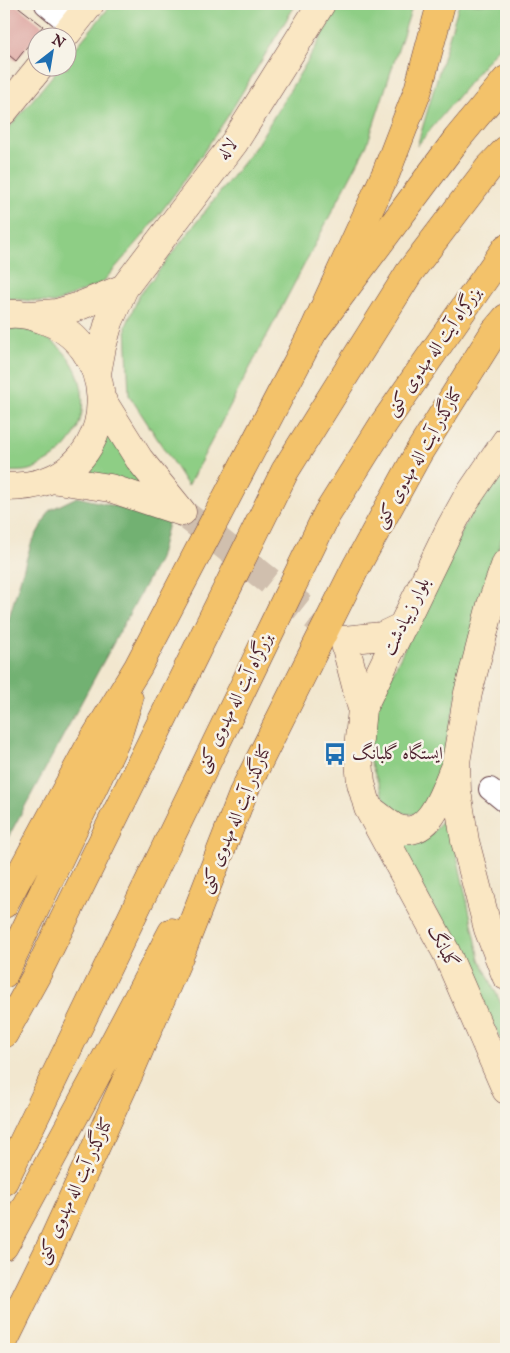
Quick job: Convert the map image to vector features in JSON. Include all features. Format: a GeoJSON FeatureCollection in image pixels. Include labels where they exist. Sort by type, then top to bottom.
{"type":"FeatureCollection","features":[{"type":"Feature","properties":{"kind":"main road"},"geometry":{"type":"LineString","coordinates":[[4,904],[89,747],[138,667],[313,332],[386,173],[418,90],[441,4]]}},
{"type":"Feature","properties":{"kind":"main road"},"geometry":{"type":"LineString","coordinates":[[313,332],[457,139],[506,80]]}},
{"type":"Feature","properties":{"kind":"main road"},"geometry":{"type":"LineString","coordinates":[[4,1034],[36,976],[285,471],[409,273],[488,169],[506,150]]}},
{"type":"Feature","properties":{"kind":"main road","name":"بزرگراه آیت اله مهدوی کنی"},"geometry":{"type":"LineString","coordinates":[[4,1181],[327,514],[384,423],[506,248]]}},
{"type":"Feature","properties":{"kind":"main road","name":"کنارگذر آیت اله مهدوی کنی"},"geometry":{"type":"LineString","coordinates":[[4,1341],[47,1254],[129,1074],[184,945],[244,791],[356,567],[419,452],[495,331],[506,318]]}},
{"type":"Feature","properties":{"kind":"main road"},"geometry":{"type":"LineString","coordinates":[[4,974],[117,738],[138,667]]}},
{"type":"Feature","properties":{"kind":"main road"},"geometry":{"type":"LineString","coordinates":[[4,1246],[108,1054],[244,791]]}},
{"type":"Feature","properties":{"kind":"street"},"geometry":{"type":"LineString","coordinates":[[46,4],[65,28]]}},
{"type":"Feature","properties":{"kind":"street"},"geometry":{"type":"LineString","coordinates":[[71,28],[90,4]]}},
{"type":"Feature","properties":{"kind":"street","name":"لاله"},"geometry":{"type":"LineString","coordinates":[[97,373],[109,322],[124,288],[234,143],[321,4]]}},
{"type":"Feature","properties":{"kind":"street"},"geometry":{"type":"LineString","coordinates":[[4,111],[31,78]]}},
{"type":"Feature","properties":{"kind":"street"},"geometry":{"type":"LineString","coordinates":[[11,314],[57,313],[77,308],[124,288]]}},
{"type":"Feature","properties":{"kind":"street"},"geometry":{"type":"LineString","coordinates":[[4,487],[25,487],[51,480],[72,466],[88,447],[98,424],[102,400],[97,373],[86,352],[70,334],[50,321],[11,314]]}},
{"type":"Feature","properties":{"kind":"street"},"geometry":{"type":"LineString","coordinates":[[51,480],[110,488],[182,512],[139,459],[102,400]]}},
{"type":"Feature","properties":{"kind":"street","name":"بلوار زیبادشت"},"geometry":{"type":"LineString","coordinates":[[368,808],[361,783],[358,749],[362,709],[465,501],[506,441]]}},
{"type":"Feature","properties":{"kind":"street"},"geometry":{"type":"LineString","coordinates":[[506,564],[491,605],[468,693],[456,762],[457,791],[465,841],[488,928],[506,976]]}},
{"type":"Feature","properties":{"kind":"street"},"geometry":{"type":"LineString","coordinates":[[362,709],[344,640],[382,636],[403,626]]}},
{"type":"Feature","properties":{"kind":"street"},"geometry":{"type":"LineString","coordinates":[[368,808],[397,828],[409,830],[422,826],[432,816],[456,762]]}},
{"type":"Feature","properties":{"kind":"street","name":"گلبانگ"},"geometry":{"type":"LineString","coordinates":[[368,808],[446,952],[501,1074],[506,1090]]}},
{"type":"Feature","properties":{"kind":"green space"},"geometry":{"type":"Polygon","coordinates":[[[112,4],[296,4],[226,119],[179,188],[142,237],[102,283],[54,303],[4,298],[4,134],[51,78],[78,78],[78,45],[112,4]]]}},
{"type":"Feature","properties":{"kind":"green space"},"geometry":{"type":"Polygon","coordinates":[[[339,4],[413,4],[367,145],[188,486],[129,395],[126,326],[139,296],[256,146],[313,52],[339,4]]]}},
{"type":"Feature","properties":{"kind":"green space"},"geometry":{"type":"Polygon","coordinates":[[[459,4],[506,4],[506,38],[417,146],[459,4]]]}},
{"type":"Feature","properties":{"kind":"green space"},"geometry":{"type":"Polygon","coordinates":[[[4,329],[24,329],[49,339],[65,353],[76,371],[82,391],[82,412],[76,432],[63,449],[44,463],[27,471],[4,472],[4,329]]]}},
{"type":"Feature","properties":{"kind":"green space"},"geometry":{"type":"Polygon","coordinates":[[[106,422],[163,502],[90,479],[83,466],[106,422]]]}},
{"type":"Feature","properties":{"kind":"green space"},"geometry":{"type":"Polygon","coordinates":[[[506,466],[506,531],[502,537],[458,689],[442,763],[422,814],[407,814],[393,810],[384,798],[369,759],[372,715],[473,508],[506,466]]]}},
{"type":"Feature","properties":{"kind":"green space"},"geometry":{"type":"Polygon","coordinates":[[[77,497],[169,519],[159,559],[4,845],[4,634],[31,544],[50,510],[77,497]]]}},
{"type":"Feature","properties":{"kind":"green space"},"geometry":{"type":"Polygon","coordinates":[[[447,811],[480,959],[506,1014],[506,1050],[439,917],[396,842],[410,844],[424,840],[434,832],[447,811]]]}},
{"type":"Feature","properties":{"kind":"building"},"geometry":{"type":"Polygon","coordinates":[[[4,4],[15,4],[43,26],[41,28],[28,28],[28,45],[16,61],[4,51],[4,4]]]}},
{"type":"Feature","properties":{"kind":"tunnel"},"geometry":{"type":"LineString","coordinates":[[182,512],[344,640]]}},
{"type":"Feature","properties":{"kind":"place","name":"ایستگاه گلبانگ"},"geometry":{"type":"Point","coordinates":[335,754]}}]}
